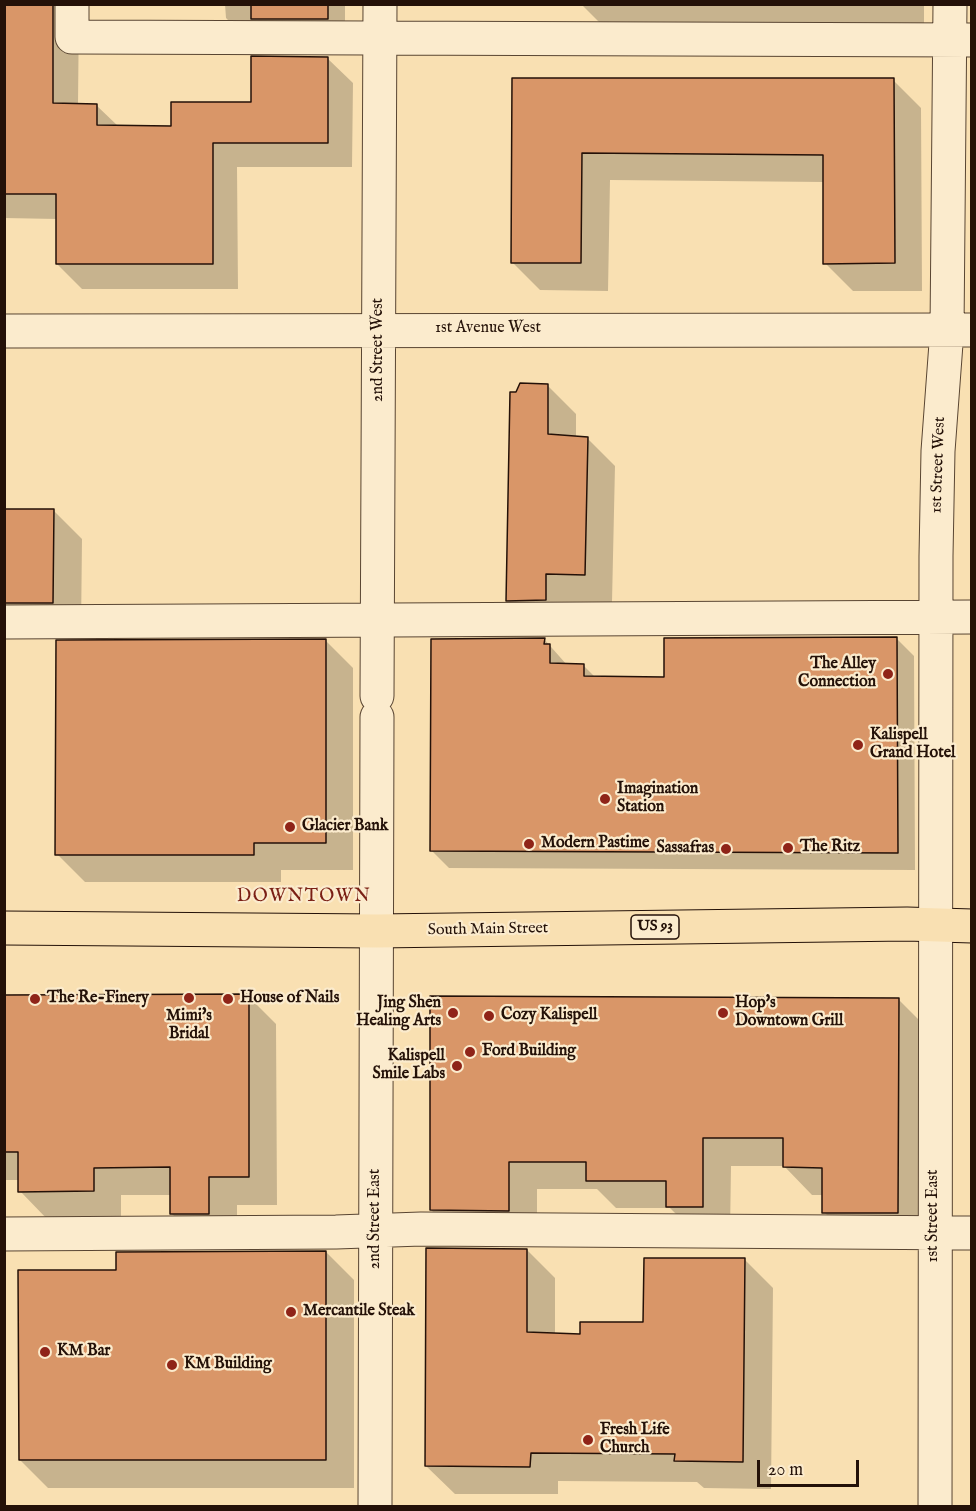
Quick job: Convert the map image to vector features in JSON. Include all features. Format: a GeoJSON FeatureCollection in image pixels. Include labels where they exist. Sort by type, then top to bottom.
{"type":"FeatureCollection","features":[{"type":"Feature","properties":{"kind":"main road","name":"South Main Street"},"geometry":{"type":"LineString","coordinates":[[4,928],[377,931],[972,926]]}},
{"type":"Feature","properties":{"kind":"street"},"geometry":{"type":"LineString","coordinates":[[72,4],[72,37],[961,40]]}},
{"type":"Feature","properties":{"kind":"street","name":"2nd Street West"},"geometry":{"type":"LineString","coordinates":[[377,931],[380,4]]}},
{"type":"Feature","properties":{"kind":"street","name":"1st Street West"},"geometry":{"type":"LineString","coordinates":[[934,925],[938,451],[959,330],[961,40],[950,4]]}},
{"type":"Feature","properties":{"kind":"street","name":"1st Avenue West"},"geometry":{"type":"LineString","coordinates":[[4,331],[959,330]]}},
{"type":"Feature","properties":{"kind":"street"},"geometry":{"type":"LineString","coordinates":[[4,622],[972,617]]}},
{"type":"Feature","properties":{"kind":"street","name":"1st Street East"},"geometry":{"type":"LineString","coordinates":[[934,925],[935,1506]]}},
{"type":"Feature","properties":{"kind":"street","name":"2nd Street East"},"geometry":{"type":"LineString","coordinates":[[375,1506],[377,931]]}},
{"type":"Feature","properties":{"kind":"street"},"geometry":{"type":"LineString","coordinates":[[4,1234],[433,1229],[972,1233]]}},
{"type":"Feature","properties":{"kind":"building"},"geometry":{"type":"Polygon","coordinates":[[[4,4],[53,4],[53,103],[97,104],[97,125],[171,126],[171,102],[251,102],[251,56],[328,57],[328,143],[213,143],[213,264],[56,264],[56,194],[4,194],[4,4]]]}},
{"type":"Feature","properties":{"kind":"building"},"geometry":{"type":"Polygon","coordinates":[[[251,4],[328,4],[328,19],[251,19],[251,4]]]}},
{"type":"Feature","properties":{"kind":"building"},"geometry":{"type":"Polygon","coordinates":[[[512,78],[894,78],[895,263],[823,264],[823,155],[582,153],[581,263],[511,263],[512,78]]]}},
{"type":"Feature","properties":{"kind":"building"},"geometry":{"type":"Polygon","coordinates":[[[520,383],[548,384],[548,434],[588,437],[585,575],[546,574],[546,600],[506,601],[510,392],[516,392],[520,383]]]}},
{"type":"Feature","properties":{"kind":"building"},"geometry":{"type":"Polygon","coordinates":[[[4,509],[54,509],[53,603],[4,603],[4,509]]]}},
{"type":"Feature","properties":{"kind":"building"},"geometry":{"type":"Polygon","coordinates":[[[897,637],[898,853],[430,851],[431,639],[545,638],[544,644],[550,644],[550,663],[584,664],[584,676],[664,677],[664,638],[897,637]]]}},
{"type":"Feature","properties":{"kind":"building"},"geometry":{"type":"Polygon","coordinates":[[[326,639],[326,843],[254,843],[254,855],[55,855],[56,640],[326,639]]]}},
{"type":"Feature","properties":{"kind":"building"},"geometry":{"type":"Polygon","coordinates":[[[249,994],[249,1177],[209,1177],[209,1214],[170,1214],[170,1167],[94,1168],[94,1191],[18,1192],[18,1152],[4,1152],[4,995],[249,994]]]}},
{"type":"Feature","properties":{"kind":"building"},"geometry":{"type":"Polygon","coordinates":[[[430,996],[899,998],[898,1213],[822,1213],[822,1168],[783,1167],[783,1138],[703,1138],[703,1207],[666,1207],[666,1181],[586,1181],[586,1162],[509,1162],[509,1211],[430,1210],[430,996]]]}},
{"type":"Feature","properties":{"kind":"building"},"geometry":{"type":"Polygon","coordinates":[[[426,1248],[527,1249],[527,1332],[580,1334],[580,1322],[643,1322],[644,1258],[745,1258],[743,1462],[674,1461],[675,1454],[531,1453],[530,1467],[425,1466],[426,1248]]]}},
{"type":"Feature","properties":{"kind":"building","name":"KM Building"},"geometry":{"type":"Polygon","coordinates":[[[326,1251],[326,1460],[19,1460],[18,1270],[116,1270],[116,1252],[326,1251]]]}},
{"type":"Feature","properties":{"kind":"place","name":"The Alley Connection"},"geometry":{"type":"Point","coordinates":[888,674]}},
{"type":"Feature","properties":{"kind":"place","name":"Kalispell Grand Hotel"},"geometry":{"type":"Point","coordinates":[858,745]}},
{"type":"Feature","properties":{"kind":"place","name":"Imagination Station"},"geometry":{"type":"Point","coordinates":[605,799]}},
{"type":"Feature","properties":{"kind":"place","name":"Glacier Bank"},"geometry":{"type":"Point","coordinates":[290,827]}},
{"type":"Feature","properties":{"kind":"place","name":"Modern Pastime"},"geometry":{"type":"Point","coordinates":[529,844]}},
{"type":"Feature","properties":{"kind":"place","name":"The Ritz"},"geometry":{"type":"Point","coordinates":[788,848]}},
{"type":"Feature","properties":{"kind":"place","name":"Sassafras"},"geometry":{"type":"Point","coordinates":[726,849]}},
{"type":"Feature","properties":{"kind":"place","name":"Mimi's Bridal"},"geometry":{"type":"Point","coordinates":[189,998]}},
{"type":"Feature","properties":{"kind":"place","name":"The Re-Finery"},"geometry":{"type":"Point","coordinates":[35,999]}},
{"type":"Feature","properties":{"kind":"place","name":"House of Nails"},"geometry":{"type":"Point","coordinates":[228,999]}},
{"type":"Feature","properties":{"kind":"place","name":"Jing Shen Healing Arts"},"geometry":{"type":"Point","coordinates":[453,1013]}},
{"type":"Feature","properties":{"kind":"place","name":"Hop's Downtown Grill"},"geometry":{"type":"Point","coordinates":[723,1013]}},
{"type":"Feature","properties":{"kind":"place","name":"Cozy Kalispell"},"geometry":{"type":"Point","coordinates":[489,1016]}},
{"type":"Feature","properties":{"kind":"place","name":"Ford Building"},"geometry":{"type":"Point","coordinates":[470,1052]}},
{"type":"Feature","properties":{"kind":"place","name":"Kalispell Smile Labs"},"geometry":{"type":"Point","coordinates":[457,1066]}},
{"type":"Feature","properties":{"kind":"place","name":"Mercantile Steak"},"geometry":{"type":"Point","coordinates":[291,1312]}},
{"type":"Feature","properties":{"kind":"place","name":"KM Bar"},"geometry":{"type":"Point","coordinates":[45,1352]}},
{"type":"Feature","properties":{"kind":"place","name":"KM Building"},"geometry":{"type":"Point","coordinates":[172,1365]}},
{"type":"Feature","properties":{"kind":"place","name":"Fresh Life Church"},"geometry":{"type":"Point","coordinates":[588,1440]}},
{"type":"Feature","properties":{"kind":"district","name":"DOWNTOWN"},"geometry":{"type":"Point","coordinates":[304,897]}}]}
